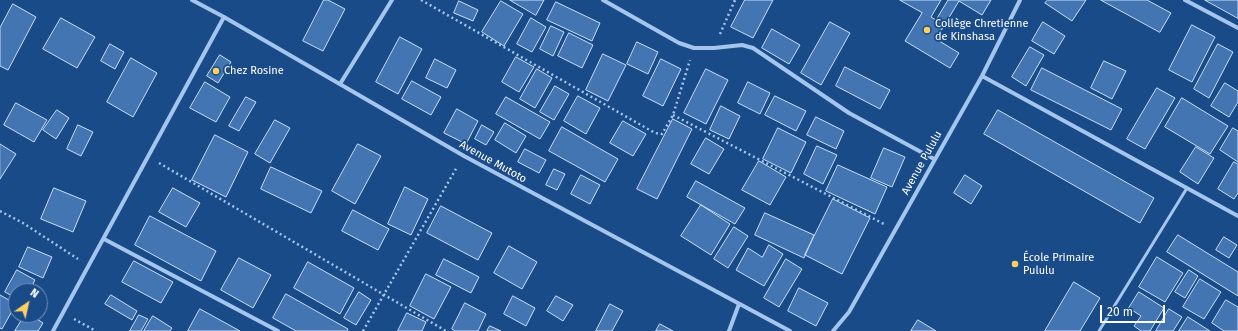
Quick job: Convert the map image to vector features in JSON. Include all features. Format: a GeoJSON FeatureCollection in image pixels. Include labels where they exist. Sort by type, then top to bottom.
{"type":"FeatureCollection","features":[{"type":"Feature","properties":{"kind":"street","name":"Avenue Mutoto"},"geometry":{"type":"LineString","coordinates":[[192,0],[464,156],[790,331]]}},
{"type":"Feature","properties":{"kind":"street"},"geometry":{"type":"LineString","coordinates":[[340,84],[392,0]]}},
{"type":"Feature","properties":{"kind":"street"},"geometry":{"type":"LineString","coordinates":[[603,0],[679,43],[694,48],[714,48],[742,45],[753,48],[849,113],[934,159]]}},
{"type":"Feature","properties":{"kind":"street","name":"Avenue Pululu"},"geometry":{"type":"LineString","coordinates":[[833,331],[849,312],[982,76],[1020,0]]}},
{"type":"Feature","properties":{"kind":"street"},"geometry":{"type":"LineString","coordinates":[[1185,0],[1238,28]]}},
{"type":"Feature","properties":{"kind":"street"},"geometry":{"type":"LineString","coordinates":[[53,331],[224,17]]}},
{"type":"Feature","properties":{"kind":"street"},"geometry":{"type":"LineString","coordinates":[[982,76],[1238,216]]}},
{"type":"Feature","properties":{"kind":"street"},"geometry":{"type":"LineString","coordinates":[[104,239],[278,331]]}},
{"type":"Feature","properties":{"kind":"street"},"geometry":{"type":"LineString","coordinates":[[729,331],[739,304]]}},
{"type":"Feature","properties":{"kind":"lane"},"geometry":{"type":"LineString","coordinates":[[1099,331],[1188,188]]}},
{"type":"Feature","properties":{"kind":"path"},"geometry":{"type":"LineString","coordinates":[[421,0],[655,133],[662,134],[673,115],[694,48]]}},
{"type":"Feature","properties":{"kind":"path"},"geometry":{"type":"LineString","coordinates":[[714,48],[735,0]]}},
{"type":"Feature","properties":{"kind":"path"},"geometry":{"type":"LineString","coordinates":[[673,115],[895,229]]}},
{"type":"Feature","properties":{"kind":"path"},"geometry":{"type":"LineString","coordinates":[[363,331],[464,156]]}},
{"type":"Feature","properties":{"kind":"path"},"geometry":{"type":"LineString","coordinates":[[148,157],[446,331]]}},
{"type":"Feature","properties":{"kind":"path"},"geometry":{"type":"LineString","coordinates":[[0,211],[23,223],[89,266]]}},
{"type":"Feature","properties":{"kind":"path"},"geometry":{"type":"LineString","coordinates":[[63,313],[96,331]]}},
{"type":"Feature","properties":{"kind":"building"},"geometry":{"type":"Polygon","coordinates":[[[324,0],[328,0],[345,9],[323,51],[303,41],[324,0]]]}},
{"type":"Feature","properties":{"kind":"building"},"geometry":{"type":"Polygon","coordinates":[[[510,0],[544,0],[536,15],[510,0]]]}},
{"type":"Feature","properties":{"kind":"building"},"geometry":{"type":"Polygon","coordinates":[[[745,0],[773,0],[753,38],[731,27],[745,0]]]}},
{"type":"Feature","properties":{"kind":"building","name":"Collège Chretienne de Kinshasa"},"geometry":{"type":"Polygon","coordinates":[[[900,0],[941,0],[931,17],[936,20],[948,0],[991,0],[982,15],[959,1],[936,39],[959,53],[950,68],[905,41],[922,13],[900,0]]]}},
{"type":"Feature","properties":{"kind":"building"},"geometry":{"type":"Polygon","coordinates":[[[1048,0],[1086,0],[1072,21],[1045,3],[1048,0]]]}},
{"type":"Feature","properties":{"kind":"building"},"geometry":{"type":"Polygon","coordinates":[[[1101,0],[1147,0],[1171,13],[1160,32],[1101,0]]]}},
{"type":"Feature","properties":{"kind":"building"},"geometry":{"type":"Polygon","coordinates":[[[1205,0],[1238,0],[1238,18],[1205,0]]]}},
{"type":"Feature","properties":{"kind":"building"},"geometry":{"type":"Polygon","coordinates":[[[459,1],[478,10],[473,21],[454,13],[459,1]]]}},
{"type":"Feature","properties":{"kind":"building"},"geometry":{"type":"Polygon","coordinates":[[[501,1],[523,14],[504,46],[482,32],[501,1]]]}},
{"type":"Feature","properties":{"kind":"building"},"geometry":{"type":"Polygon","coordinates":[[[556,2],[600,23],[592,41],[547,20],[556,2]]]}},
{"type":"Feature","properties":{"kind":"building"},"geometry":{"type":"Polygon","coordinates":[[[13,4],[36,17],[8,70],[0,66],[0,28],[13,4]]]}},
{"type":"Feature","properties":{"kind":"building"},"geometry":{"type":"Polygon","coordinates":[[[61,18],[95,37],[77,68],[43,49],[61,18]]]}},
{"type":"Feature","properties":{"kind":"building"},"geometry":{"type":"Polygon","coordinates":[[[531,18],[546,27],[532,52],[517,44],[531,18]]]}},
{"type":"Feature","properties":{"kind":"building"},"geometry":{"type":"Polygon","coordinates":[[[830,22],[850,33],[821,85],[801,73],[830,22]]]}},
{"type":"Feature","properties":{"kind":"building"},"geometry":{"type":"Polygon","coordinates":[[[1043,22],[1065,36],[1054,54],[1032,41],[1043,22]]]}},
{"type":"Feature","properties":{"kind":"building"},"geometry":{"type":"Polygon","coordinates":[[[1192,25],[1215,37],[1192,82],[1169,70],[1192,25]]]}},
{"type":"Feature","properties":{"kind":"building"},"geometry":{"type":"Polygon","coordinates":[[[551,26],[564,32],[553,56],[540,49],[551,26]]]}},
{"type":"Feature","properties":{"kind":"building"},"geometry":{"type":"Polygon","coordinates":[[[772,29],[800,45],[789,64],[762,48],[772,29]]]}},
{"type":"Feature","properties":{"kind":"building"},"geometry":{"type":"Polygon","coordinates":[[[569,33],[593,45],[582,68],[558,56],[569,33]]]}},
{"type":"Feature","properties":{"kind":"building"},"geometry":{"type":"Polygon","coordinates":[[[400,37],[422,49],[398,94],[376,82],[400,37]]]}},
{"type":"Feature","properties":{"kind":"building"},"geometry":{"type":"Polygon","coordinates":[[[637,42],[658,52],[648,74],[627,64],[637,42]]]}},
{"type":"Feature","properties":{"kind":"building"},"geometry":{"type":"Polygon","coordinates":[[[110,44],[124,52],[115,69],[101,61],[110,44]]]}},
{"type":"Feature","properties":{"kind":"building"},"geometry":{"type":"Polygon","coordinates":[[[1218,44],[1233,52],[1209,98],[1194,89],[1218,44]]]}},
{"type":"Feature","properties":{"kind":"building"},"geometry":{"type":"Polygon","coordinates":[[[1030,47],[1044,55],[1026,86],[1012,77],[1030,47]]]}},
{"type":"Feature","properties":{"kind":"building"},"geometry":{"type":"Polygon","coordinates":[[[603,54],[626,65],[608,101],[586,90],[603,54]]]}},
{"type":"Feature","properties":{"kind":"building"},"geometry":{"type":"Polygon","coordinates":[[[220,55],[231,62],[218,83],[207,76],[220,55]]]}},
{"type":"Feature","properties":{"kind":"building"},"geometry":{"type":"Polygon","coordinates":[[[516,57],[534,67],[519,92],[502,82],[516,57]]]}},
{"type":"Feature","properties":{"kind":"building"},"geometry":{"type":"Polygon","coordinates":[[[131,58],[157,73],[133,117],[107,102],[131,58]]]}},
{"type":"Feature","properties":{"kind":"building"},"geometry":{"type":"Polygon","coordinates":[[[435,59],[456,70],[447,88],[426,78],[435,59]]]}},
{"type":"Feature","properties":{"kind":"building"},"geometry":{"type":"Polygon","coordinates":[[[661,59],[681,69],[663,106],[643,96],[661,59]]]}},
{"type":"Feature","properties":{"kind":"building"},"geometry":{"type":"Polygon","coordinates":[[[1104,61],[1126,71],[1112,99],[1091,88],[1104,61]]]}},
{"type":"Feature","properties":{"kind":"building"},"geometry":{"type":"Polygon","coordinates":[[[845,67],[890,90],[880,109],[836,86],[845,67]]]}},
{"type":"Feature","properties":{"kind":"building"},"geometry":{"type":"Polygon","coordinates":[[[1042,68],[1122,109],[1111,130],[1031,90],[1042,68]]]}},
{"type":"Feature","properties":{"kind":"building"},"geometry":{"type":"Polygon","coordinates":[[[537,69],[552,78],[535,108],[520,99],[537,69]]]}},
{"type":"Feature","properties":{"kind":"building"},"geometry":{"type":"Polygon","coordinates":[[[706,69],[728,80],[706,124],[684,113],[706,69]]]}},
{"type":"Feature","properties":{"kind":"building"},"geometry":{"type":"Polygon","coordinates":[[[412,81],[441,97],[431,115],[402,99],[412,81]]]}},
{"type":"Feature","properties":{"kind":"building"},"geometry":{"type":"Polygon","coordinates":[[[205,82],[230,97],[216,122],[190,108],[205,82]]]}},
{"type":"Feature","properties":{"kind":"building"},"geometry":{"type":"Polygon","coordinates":[[[748,82],[770,93],[760,114],[738,103],[748,82]]]}},
{"type":"Feature","properties":{"kind":"building"},"geometry":{"type":"Polygon","coordinates":[[[1225,83],[1238,91],[1238,102],[1229,117],[1211,106],[1225,83]]]}},
{"type":"Feature","properties":{"kind":"building"},"geometry":{"type":"Polygon","coordinates":[[[555,86],[569,94],[554,120],[540,112],[555,86]]]}},
{"type":"Feature","properties":{"kind":"building"},"geometry":{"type":"Polygon","coordinates":[[[1157,88],[1175,98],[1145,149],[1127,139],[1157,88]]]}},
{"type":"Feature","properties":{"kind":"building"},"geometry":{"type":"Polygon","coordinates":[[[578,96],[600,108],[586,134],[564,121],[578,96]]]}},
{"type":"Feature","properties":{"kind":"building"},"geometry":{"type":"Polygon","coordinates":[[[775,96],[806,111],[796,131],[765,115],[775,96]]]}},
{"type":"Feature","properties":{"kind":"building"},"geometry":{"type":"Polygon","coordinates":[[[246,97],[256,102],[239,131],[229,126],[246,97]]]}},
{"type":"Feature","properties":{"kind":"building"},"geometry":{"type":"Polygon","coordinates":[[[506,97],[550,122],[540,139],[496,114],[506,97]]]}},
{"type":"Feature","properties":{"kind":"building"},"geometry":{"type":"Polygon","coordinates":[[[1182,98],[1228,126],[1210,154],[1165,127],[1182,98]]]}},
{"type":"Feature","properties":{"kind":"building"},"geometry":{"type":"Polygon","coordinates":[[[16,103],[47,120],[34,142],[4,125],[16,103]]]}},
{"type":"Feature","properties":{"kind":"building"},"geometry":{"type":"Polygon","coordinates":[[[721,106],[740,116],[729,139],[710,130],[721,106]]]}},
{"type":"Feature","properties":{"kind":"building"},"geometry":{"type":"Polygon","coordinates":[[[457,109],[478,121],[466,144],[444,133],[457,109]]]}},
{"type":"Feature","properties":{"kind":"building"},"geometry":{"type":"Polygon","coordinates":[[[57,110],[69,118],[56,139],[43,130],[57,110]]]}},
{"type":"Feature","properties":{"kind":"building"},"geometry":{"type":"Polygon","coordinates":[[[998,110],[1154,198],[1140,223],[984,134],[998,110]]]}},
{"type":"Feature","properties":{"kind":"building"},"geometry":{"type":"Polygon","coordinates":[[[816,117],[844,131],[836,149],[807,135],[816,117]]]}},
{"type":"Feature","properties":{"kind":"building"},"geometry":{"type":"Polygon","coordinates":[[[673,119],[692,129],[657,199],[637,189],[673,119]]]}},
{"type":"Feature","properties":{"kind":"building"},"geometry":{"type":"Polygon","coordinates":[[[275,120],[290,128],[270,163],[255,154],[275,120]]]}},
{"type":"Feature","properties":{"kind":"building"},"geometry":{"type":"Polygon","coordinates":[[[623,121],[646,134],[633,156],[610,143],[623,121]]]}},
{"type":"Feature","properties":{"kind":"building"},"geometry":{"type":"Polygon","coordinates":[[[505,123],[526,136],[516,153],[495,140],[505,123]]]}},
{"type":"Feature","properties":{"kind":"building"},"geometry":{"type":"Polygon","coordinates":[[[78,125],[93,132],[81,156],[67,149],[78,125]]]}},
{"type":"Feature","properties":{"kind":"building"},"geometry":{"type":"Polygon","coordinates":[[[482,125],[494,132],[486,145],[475,139],[482,125]]]}},
{"type":"Feature","properties":{"kind":"building"},"geometry":{"type":"Polygon","coordinates":[[[562,127],[618,159],[605,182],[549,151],[562,127]]]}},
{"type":"Feature","properties":{"kind":"building"},"geometry":{"type":"Polygon","coordinates":[[[778,128],[806,142],[791,173],[763,159],[778,128]]]}},
{"type":"Feature","properties":{"kind":"building"},"geometry":{"type":"Polygon","coordinates":[[[1233,128],[1238,131],[1238,162],[1220,150],[1233,128]]]}},
{"type":"Feature","properties":{"kind":"building"},"geometry":{"type":"Polygon","coordinates":[[[215,135],[248,152],[226,197],[192,180],[215,135]]]}},
{"type":"Feature","properties":{"kind":"building"},"geometry":{"type":"Polygon","coordinates":[[[706,138],[724,149],[709,174],[691,164],[706,138]]]}},
{"type":"Feature","properties":{"kind":"building"},"geometry":{"type":"Polygon","coordinates":[[[0,144],[16,154],[0,179],[0,144]]]}},
{"type":"Feature","properties":{"kind":"building"},"geometry":{"type":"Polygon","coordinates":[[[358,144],[381,156],[355,204],[332,191],[358,144]]]}},
{"type":"Feature","properties":{"kind":"building"},"geometry":{"type":"Polygon","coordinates":[[[817,146],[837,155],[823,184],[804,174],[817,146]]]}},
{"type":"Feature","properties":{"kind":"building"},"geometry":{"type":"Polygon","coordinates":[[[1196,147],[1214,158],[1198,184],[1180,172],[1196,147]]]}},
{"type":"Feature","properties":{"kind":"building"},"geometry":{"type":"Polygon","coordinates":[[[884,148],[905,157],[892,187],[871,178],[884,148]]]}},
{"type":"Feature","properties":{"kind":"building"},"geometry":{"type":"Polygon","coordinates":[[[525,149],[546,160],[539,173],[518,162],[525,149]]]}},
{"type":"Feature","properties":{"kind":"building"},"geometry":{"type":"Polygon","coordinates":[[[759,161],[786,177],[770,205],[742,190],[759,161]]]}},
{"type":"Feature","properties":{"kind":"building"},"geometry":{"type":"Polygon","coordinates":[[[1234,162],[1238,164],[1238,193],[1234,199],[1218,189],[1234,162]]]}},
{"type":"Feature","properties":{"kind":"building"},"geometry":{"type":"Polygon","coordinates":[[[838,165],[887,187],[875,214],[826,191],[838,165]]]}},
{"type":"Feature","properties":{"kind":"building"},"geometry":{"type":"Polygon","coordinates":[[[271,167],[322,191],[311,213],[261,189],[271,167]]]}},
{"type":"Feature","properties":{"kind":"building"},"geometry":{"type":"Polygon","coordinates":[[[554,169],[565,174],[557,190],[546,185],[554,169]]]}},
{"type":"Feature","properties":{"kind":"building"},"geometry":{"type":"Polygon","coordinates":[[[581,175],[600,185],[590,204],[571,194],[581,175]]]}},
{"type":"Feature","properties":{"kind":"building"},"geometry":{"type":"Polygon","coordinates":[[[965,175],[982,186],[971,204],[954,193],[965,175]]]}},
{"type":"Feature","properties":{"kind":"building"},"geometry":{"type":"Polygon","coordinates":[[[696,181],[745,208],[735,224],[687,197],[696,181]]]}},
{"type":"Feature","properties":{"kind":"building"},"geometry":{"type":"Polygon","coordinates":[[[405,187],[428,199],[411,235],[388,224],[405,187]]]}},
{"type":"Feature","properties":{"kind":"building"},"geometry":{"type":"Polygon","coordinates":[[[54,188],[86,201],[73,232],[41,219],[54,188]]]}},
{"type":"Feature","properties":{"kind":"building"},"geometry":{"type":"Polygon","coordinates":[[[173,188],[200,203],[186,227],[159,212],[173,188]]]}},
{"type":"Feature","properties":{"kind":"building"},"geometry":{"type":"Polygon","coordinates":[[[833,199],[870,218],[842,274],[805,255],[833,199]]]}},
{"type":"Feature","properties":{"kind":"building"},"geometry":{"type":"Polygon","coordinates":[[[701,205],[730,224],[711,255],[681,236],[701,205]]]}},
{"type":"Feature","properties":{"kind":"building"},"geometry":{"type":"Polygon","coordinates":[[[441,206],[492,233],[478,260],[427,233],[441,206]]]}},
{"type":"Feature","properties":{"kind":"building"},"geometry":{"type":"Polygon","coordinates":[[[353,210],[389,229],[378,250],[342,231],[353,210]]]}},
{"type":"Feature","properties":{"kind":"building"},"geometry":{"type":"Polygon","coordinates":[[[765,213],[814,235],[804,258],[755,235],[765,213]]]}},
{"type":"Feature","properties":{"kind":"building"},"geometry":{"type":"Polygon","coordinates":[[[150,216],[216,251],[201,281],[135,245],[150,216]]]}},
{"type":"Feature","properties":{"kind":"building"},"geometry":{"type":"Polygon","coordinates":[[[734,227],[748,236],[728,268],[714,259],[734,227]]]}},
{"type":"Feature","properties":{"kind":"building"},"geometry":{"type":"Polygon","coordinates":[[[1178,235],[1238,272],[1238,296],[1167,252],[1178,235]]]}},
{"type":"Feature","properties":{"kind":"building"},"geometry":{"type":"Polygon","coordinates":[[[1224,237],[1237,245],[1229,258],[1216,250],[1224,237]]]}},
{"type":"Feature","properties":{"kind":"building"},"geometry":{"type":"Polygon","coordinates":[[[769,245],[783,254],[764,286],[736,270],[748,248],[762,257],[769,245]]]}},
{"type":"Feature","properties":{"kind":"building"},"geometry":{"type":"Polygon","coordinates":[[[509,246],[537,262],[522,289],[494,273],[509,246]]]}},
{"type":"Feature","properties":{"kind":"building"},"geometry":{"type":"Polygon","coordinates":[[[28,247],[52,257],[43,278],[19,267],[28,247]]]}},
{"type":"Feature","properties":{"kind":"building"},"geometry":{"type":"Polygon","coordinates":[[[1157,257],[1183,273],[1165,302],[1139,287],[1157,257]]]}},
{"type":"Feature","properties":{"kind":"building"},"geometry":{"type":"Polygon","coordinates":[[[239,258],[271,275],[253,308],[221,290],[239,258]]]}},
{"type":"Feature","properties":{"kind":"building"},"geometry":{"type":"Polygon","coordinates":[[[444,259],[479,277],[471,293],[436,275],[444,259]]]}},
{"type":"Feature","properties":{"kind":"building"},"geometry":{"type":"Polygon","coordinates":[[[786,259],[802,269],[779,307],[764,298],[786,259]]]}},
{"type":"Feature","properties":{"kind":"building"},"geometry":{"type":"Polygon","coordinates":[[[134,261],[173,282],[161,303],[122,282],[134,261]]]}},
{"type":"Feature","properties":{"kind":"building"},"geometry":{"type":"Polygon","coordinates":[[[308,262],[354,288],[340,314],[294,288],[308,262]]]}},
{"type":"Feature","properties":{"kind":"building"},"geometry":{"type":"Polygon","coordinates":[[[17,270],[35,280],[33,283],[10,283],[17,270]]]}},
{"type":"Feature","properties":{"kind":"building"},"geometry":{"type":"Polygon","coordinates":[[[1189,270],[1198,276],[1185,298],[1175,292],[1189,270]]]}},
{"type":"Feature","properties":{"kind":"building"},"geometry":{"type":"Polygon","coordinates":[[[426,274],[451,287],[434,319],[410,306],[426,274]]]}},
{"type":"Feature","properties":{"kind":"building"},"geometry":{"type":"Polygon","coordinates":[[[1200,279],[1221,292],[1204,319],[1183,307],[1200,279]]]}},
{"type":"Feature","properties":{"kind":"building"},"geometry":{"type":"Polygon","coordinates":[[[1074,282],[1100,298],[1080,331],[1045,331],[1074,282]]]}},
{"type":"Feature","properties":{"kind":"building"},"geometry":{"type":"Polygon","coordinates":[[[8,286],[8,294],[5,292],[8,286]]]}},
{"type":"Feature","properties":{"kind":"building"},"geometry":{"type":"Polygon","coordinates":[[[799,288],[828,303],[816,326],[788,311],[799,288]]]}},
{"type":"Feature","properties":{"kind":"building"},"geometry":{"type":"Polygon","coordinates":[[[359,292],[371,300],[356,325],[344,318],[359,292]]]}},
{"type":"Feature","properties":{"kind":"building"},"geometry":{"type":"Polygon","coordinates":[[[1139,292],[1164,308],[1150,331],[1141,331],[1134,326],[1141,316],[1129,308],[1139,292]]]}},
{"type":"Feature","properties":{"kind":"building"},"geometry":{"type":"Polygon","coordinates":[[[286,294],[348,329],[347,331],[296,331],[273,318],[286,294]]]}},
{"type":"Feature","properties":{"kind":"building"},"geometry":{"type":"Polygon","coordinates":[[[0,295],[8,300],[8,318],[2,329],[0,328],[0,295]]]}},
{"type":"Feature","properties":{"kind":"building"},"geometry":{"type":"Polygon","coordinates":[[[111,295],[137,311],[132,320],[105,304],[111,295]]]}},
{"type":"Feature","properties":{"kind":"building"},"geometry":{"type":"Polygon","coordinates":[[[513,296],[535,308],[526,326],[504,314],[513,296]]]}},
{"type":"Feature","properties":{"kind":"building"},"geometry":{"type":"Polygon","coordinates":[[[556,296],[573,305],[563,321],[547,311],[556,296]]]}},
{"type":"Feature","properties":{"kind":"building"},"geometry":{"type":"Polygon","coordinates":[[[1226,300],[1238,307],[1238,331],[1224,331],[1212,323],[1226,300]]]}},
{"type":"Feature","properties":{"kind":"building"},"geometry":{"type":"Polygon","coordinates":[[[465,303],[486,314],[478,331],[455,331],[452,329],[465,303]]]}},
{"type":"Feature","properties":{"kind":"building"},"geometry":{"type":"Polygon","coordinates":[[[610,304],[623,311],[612,331],[596,331],[610,304]]]}},
{"type":"Feature","properties":{"kind":"building"},"geometry":{"type":"Polygon","coordinates":[[[200,309],[240,331],[188,331],[200,309]]]}},
{"type":"Feature","properties":{"kind":"building"},"geometry":{"type":"Polygon","coordinates":[[[1169,309],[1182,317],[1173,331],[1156,331],[1169,309]]]}},
{"type":"Feature","properties":{"kind":"building"},"geometry":{"type":"Polygon","coordinates":[[[407,313],[426,322],[422,331],[398,331],[407,313]]]}},
{"type":"Feature","properties":{"kind":"building"},"geometry":{"type":"Polygon","coordinates":[[[139,315],[148,319],[141,331],[130,331],[139,315]]]}},
{"type":"Feature","properties":{"kind":"building"},"geometry":{"type":"Polygon","coordinates":[[[153,316],[172,328],[170,331],[144,331],[153,316]]]}},
{"type":"Feature","properties":{"kind":"building"},"geometry":{"type":"Polygon","coordinates":[[[1188,317],[1210,331],[1179,331],[1188,317]]]}},
{"type":"Feature","properties":{"kind":"building"},"geometry":{"type":"Polygon","coordinates":[[[918,320],[936,331],[911,331],[918,320]]]}},
{"type":"Feature","properties":{"kind":"building"},"geometry":{"type":"Polygon","coordinates":[[[20,323],[43,323],[38,331],[15,331],[20,323]]]}},
{"type":"Feature","properties":{"kind":"building"},"geometry":{"type":"Polygon","coordinates":[[[660,324],[673,331],[656,331],[660,324]]]}},
{"type":"Feature","properties":{"kind":"building"},"geometry":{"type":"Polygon","coordinates":[[[490,326],[501,331],[487,331],[490,326]]]}},
{"type":"Feature","properties":{"kind":"place","name":"Collège Chretienne de Kinshasa"},"geometry":{"type":"Point","coordinates":[927,30]}},
{"type":"Feature","properties":{"kind":"place","name":"Chez Rosine"},"geometry":{"type":"Point","coordinates":[216,71]}},
{"type":"Feature","properties":{"kind":"place","name":"École Primaire Pululu"},"geometry":{"type":"Point","coordinates":[1015,264]}}]}
